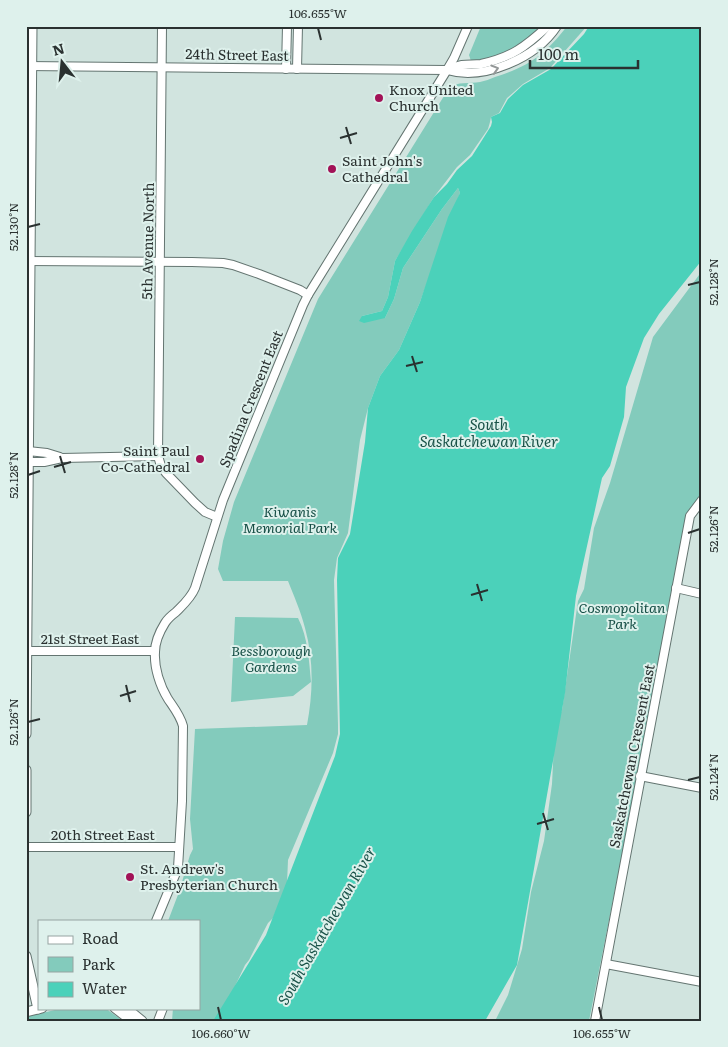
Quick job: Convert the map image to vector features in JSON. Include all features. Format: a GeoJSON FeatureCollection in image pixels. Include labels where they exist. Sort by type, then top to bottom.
{"type":"FeatureCollection","features":[{"type":"Feature","properties":{"kind":"main road"},"geometry":{"type":"LineString","coordinates":[[26,734],[29,66],[32,26]]}},
{"type":"Feature","properties":{"kind":"main road"},"geometry":{"type":"LineString","coordinates":[[26,770],[26,812]]}},
{"type":"Feature","properties":{"kind":"main road"},"geometry":{"type":"LineString","coordinates":[[26,956],[33,999]]}},
{"type":"Feature","properties":{"kind":"main road"},"geometry":{"type":"LineString","coordinates":[[121,1010],[132,1021]]}},
{"type":"Feature","properties":{"kind":"main road"},"geometry":{"type":"LineString","coordinates":[[122,1010],[142,1021]]}},
{"type":"Feature","properties":{"kind":"street","name":"5th Avenue North"},"geometry":{"type":"LineString","coordinates":[[158,456],[162,26]]}},
{"type":"Feature","properties":{"kind":"street"},"geometry":{"type":"LineString","coordinates":[[286,26],[286,69]]}},
{"type":"Feature","properties":{"kind":"street"},"geometry":{"type":"LineString","coordinates":[[297,69],[298,26]]}},
{"type":"Feature","properties":{"kind":"street","name":"Spadina Crescent East"},"geometry":{"type":"LineString","coordinates":[[156,920],[178,868],[184,726],[160,683],[155,651],[158,638],[166,622],[192,595],[223,500],[308,295],[456,55],[468,26]]}},
{"type":"Feature","properties":{"kind":"street"},"geometry":{"type":"LineString","coordinates":[[447,70],[461,65],[478,64],[507,56],[531,42],[548,26]]}},
{"type":"Feature","properties":{"kind":"street"},"geometry":{"type":"LineString","coordinates":[[447,70],[458,73],[481,72],[514,62],[545,41],[558,26]]}},
{"type":"Feature","properties":{"kind":"street","name":"24th Street East"},"geometry":{"type":"LineString","coordinates":[[29,66],[447,70]]}},
{"type":"Feature","properties":{"kind":"street"},"geometry":{"type":"LineString","coordinates":[[28,260],[224,263],[259,274],[308,295]]}},
{"type":"Feature","properties":{"kind":"street"},"geometry":{"type":"LineString","coordinates":[[27,451],[47,453],[62,458]]}},
{"type":"Feature","properties":{"kind":"street"},"geometry":{"type":"LineString","coordinates":[[27,462],[44,462],[62,458],[158,456],[161,466],[166,473],[194,504],[205,512],[217,517]]}},
{"type":"Feature","properties":{"kind":"street","name":"Saskatchewan Crescent East"},"geometry":{"type":"LineString","coordinates":[[595,1021],[690,516],[702,500]]}},
{"type":"Feature","properties":{"kind":"street"},"geometry":{"type":"LineString","coordinates":[[676,588],[702,594]]}},
{"type":"Feature","properties":{"kind":"street","name":"21st Street East"},"geometry":{"type":"LineString","coordinates":[[27,651],[155,651]]}},
{"type":"Feature","properties":{"kind":"street"},"geometry":{"type":"LineString","coordinates":[[640,776],[702,788]]}},
{"type":"Feature","properties":{"kind":"street","name":"20th Street East"},"geometry":{"type":"LineString","coordinates":[[26,846],[179,848]]}},
{"type":"Feature","properties":{"kind":"street"},"geometry":{"type":"LineString","coordinates":[[606,964],[702,982]]}},
{"type":"Feature","properties":{"kind":"green space"},"geometry":{"type":"Polygon","coordinates":[[[481,26],[541,26],[515,48],[493,57],[471,61],[469,55],[481,26]]]}},
{"type":"Feature","properties":{"kind":"green space","name":"Kiwanis Memorial Park"},"geometry":{"type":"Polygon","coordinates":[[[567,26],[587,26],[550,68],[523,84],[507,98],[499,113],[491,117],[488,129],[470,155],[457,167],[434,197],[395,261],[388,297],[382,311],[362,316],[385,318],[394,299],[403,268],[458,188],[460,193],[420,302],[399,350],[380,376],[368,408],[360,440],[348,533],[337,558],[334,580],[338,734],[333,753],[288,860],[287,884],[273,918],[268,923],[245,965],[229,999],[215,1021],[172,1021],[173,1010],[200,1010],[200,920],[168,920],[193,849],[190,819],[195,729],[307,725],[310,701],[312,676],[308,640],[302,616],[288,581],[223,581],[218,569],[223,541],[234,502],[318,299],[449,88],[460,84],[486,81],[517,69],[544,52],[567,26]]]}},
{"type":"Feature","properties":{"kind":"green space","name":"Cosmopolitan Park"},"geometry":{"type":"Polygon","coordinates":[[[702,271],[702,499],[689,517],[589,1021],[495,1021],[508,995],[522,949],[531,892],[544,841],[552,784],[555,724],[562,710],[578,601],[584,589],[594,528],[610,483],[653,337],[702,271]]]}},
{"type":"Feature","properties":{"kind":"green space","name":"Bessborough Gardens"},"geometry":{"type":"Polygon","coordinates":[[[235,617],[298,618],[306,641],[311,682],[293,696],[231,702],[235,617]]]}},
{"type":"Feature","properties":{"kind":"green space"},"geometry":{"type":"Polygon","coordinates":[[[55,1010],[108,1010],[123,1021],[26,1021],[26,1017],[55,1010]]]}},
{"type":"Feature","properties":{"kind":"water","name":"South Saskatchewan River"},"geometry":{"type":"Polygon","coordinates":[[[589,26],[702,26],[702,260],[659,314],[644,338],[626,387],[624,417],[610,466],[602,478],[576,596],[565,693],[517,965],[485,1021],[213,1021],[266,935],[335,756],[340,734],[338,558],[350,534],[365,442],[368,408],[380,376],[399,350],[420,302],[448,217],[460,193],[458,188],[403,268],[394,299],[385,318],[364,323],[359,321],[362,316],[382,311],[388,297],[395,261],[434,197],[472,156],[491,126],[491,117],[500,113],[508,99],[523,85],[551,69],[584,34],[589,26]]]}},
{"type":"Feature","properties":{"kind":"place","name":"Knox United Church"},"geometry":{"type":"Point","coordinates":[379,98]}},
{"type":"Feature","properties":{"kind":"place","name":"Saint John's Cathedral"},"geometry":{"type":"Point","coordinates":[332,169]}},
{"type":"Feature","properties":{"kind":"place","name":"Saint Paul Co-Cathedral"},"geometry":{"type":"Point","coordinates":[200,459]}},
{"type":"Feature","properties":{"kind":"place","name":"St. Andrew's Presbyterian Church"},"geometry":{"type":"Point","coordinates":[130,877]}}]}
